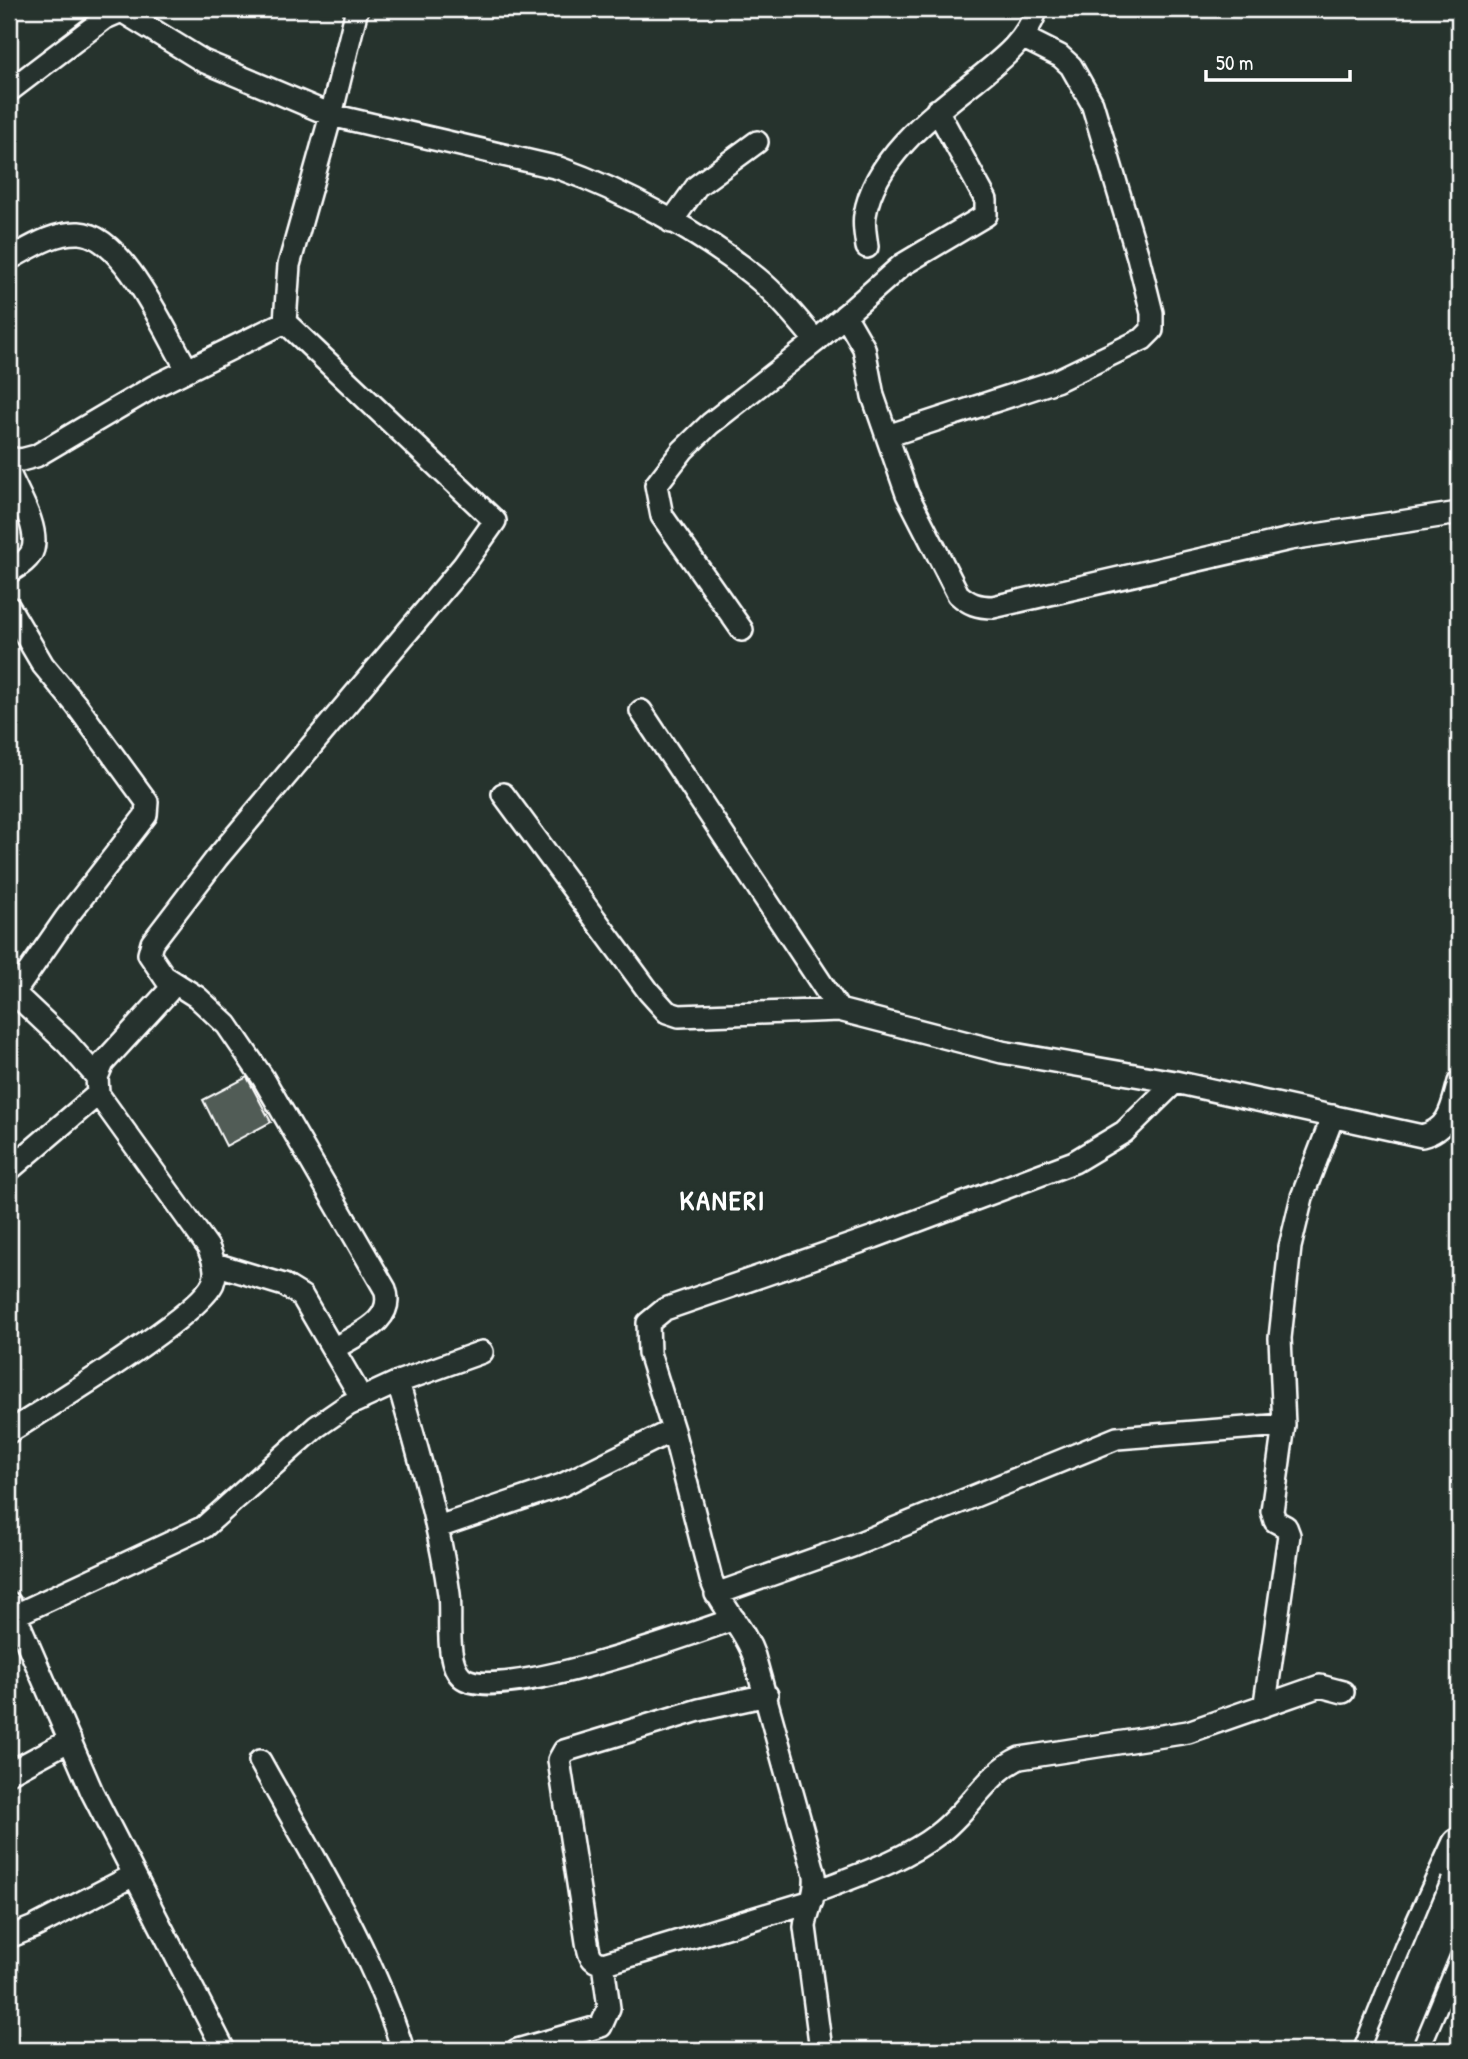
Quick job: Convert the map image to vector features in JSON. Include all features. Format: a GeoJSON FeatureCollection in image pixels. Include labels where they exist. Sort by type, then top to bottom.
{"type":"FeatureCollection","features":[{"type":"Feature","properties":{"kind":"highway"},"geometry":{"type":"LineString","coordinates":[[1390,2050],[1459,1884]]}},
{"type":"Feature","properties":{"kind":"main road"},"geometry":{"type":"LineString","coordinates":[[1371,2050],[1411,1950],[1459,1844]]}},
{"type":"Feature","properties":{"kind":"main road"},"geometry":{"type":"LineString","coordinates":[[1411,2050],[1459,1937]]}},
{"type":"Feature","properties":{"kind":"street"},"geometry":{"type":"LineString","coordinates":[[285,322],[289,265],[357,9]]}},
{"type":"Feature","properties":{"kind":"street"},"geometry":{"type":"LineString","coordinates":[[867,247],[864,216],[873,189],[888,162],[937,110],[1024,38],[1037,9]]}},
{"type":"Feature","properties":{"kind":"street"},"geometry":{"type":"LineString","coordinates":[[9,91],[105,18],[119,12],[203,61],[331,115],[559,168],[590,179],[671,222],[757,278],[816,341]]}},
{"type":"Feature","properties":{"kind":"street"},"geometry":{"type":"LineString","coordinates":[[887,436],[1056,381],[1143,339],[1152,330],[1152,313],[1138,257],[1092,103],[1071,66],[1060,56],[1024,38]]}},
{"type":"Feature","properties":{"kind":"street"},"geometry":{"type":"LineString","coordinates":[[742,630],[662,516],[656,485],[683,450],[710,424],[816,341],[902,265],[986,215],[986,200],[937,110]]}},
{"type":"Feature","properties":{"kind":"street"},"geometry":{"type":"LineString","coordinates":[[671,222],[696,186],[757,142]]}},
{"type":"Feature","properties":{"kind":"street"},"geometry":{"type":"LineString","coordinates":[[9,259],[47,239],[63,234],[81,233],[96,238],[128,267],[187,369]]}},
{"type":"Feature","properties":{"kind":"street"},"geometry":{"type":"LineString","coordinates":[[845,315],[864,348],[873,396],[907,494],[953,584],[967,603],[993,607],[1290,539],[1459,513]]}},
{"type":"Feature","properties":{"kind":"street"},"geometry":{"type":"LineString","coordinates":[[9,458],[21,460],[36,456],[187,369],[285,322]]}},
{"type":"Feature","properties":{"kind":"street"},"geometry":{"type":"LineString","coordinates":[[9,1170],[98,1086],[103,1063],[167,992],[170,985],[167,978],[149,954],[152,943],[217,858],[463,566],[495,521],[285,322]]}},
{"type":"Feature","properties":{"kind":"street"},"geometry":{"type":"LineString","coordinates":[[9,473],[31,527],[33,549],[23,564],[9,572]]}},
{"type":"Feature","properties":{"kind":"street"},"geometry":{"type":"LineString","coordinates":[[9,607],[43,666],[126,772],[148,808],[146,815],[66,918],[11,996],[67,1042],[208,1247],[215,1264],[214,1281],[203,1299],[160,1332],[9,1432]]}},
{"type":"Feature","properties":{"kind":"street"},"geometry":{"type":"LineString","coordinates":[[641,711],[839,1010]]}},
{"type":"Feature","properties":{"kind":"street"},"geometry":{"type":"LineString","coordinates":[[503,794],[649,992],[667,1012],[696,1018],[839,1010],[1002,1052],[1175,1082],[1422,1136],[1436,1133],[1447,1122],[1459,1082]]}},
{"type":"Feature","properties":{"kind":"street"},"geometry":{"type":"LineString","coordinates":[[167,978],[198,997],[227,1025],[263,1078],[385,1289],[387,1311],[375,1323],[335,1348]]}},
{"type":"Feature","properties":{"kind":"street"},"geometry":{"type":"LineString","coordinates":[[821,2050],[805,1927],[807,1912],[815,1896],[767,1695],[748,1639],[716,1594],[673,1430],[649,1353],[648,1323],[665,1309],[874,1237],[1074,1162],[1124,1132],[1175,1082]]}},
{"type":"Feature","properties":{"kind":"street"},"geometry":{"type":"LineString","coordinates":[[1265,1703],[1289,1535],[1286,1527],[1275,1521],[1272,1511],[1284,1425],[1280,1338],[1290,1247],[1302,1197],[1333,1116]]}},
{"type":"Feature","properties":{"kind":"street"},"geometry":{"type":"LineString","coordinates":[[215,1264],[284,1285],[302,1296],[335,1348],[362,1399]]}},
{"type":"Feature","properties":{"kind":"street"},"geometry":{"type":"LineString","coordinates":[[223,2050],[134,1875],[11,1611],[204,1527],[316,1427],[362,1399],[398,1382],[482,1352]]}},
{"type":"Feature","properties":{"kind":"street"},"geometry":{"type":"LineString","coordinates":[[398,1382],[438,1527],[449,1599],[453,1655],[458,1672],[464,1679],[477,1684],[559,1673],[626,1658],[734,1619]]}},
{"type":"Feature","properties":{"kind":"street"},"geometry":{"type":"LineString","coordinates":[[716,1594],[852,1546],[1117,1438],[1160,1432],[1284,1425]]}},
{"type":"Feature","properties":{"kind":"street"},"geometry":{"type":"LineString","coordinates":[[438,1527],[562,1485],[673,1430]]}},
{"type":"Feature","properties":{"kind":"street"},"geometry":{"type":"LineString","coordinates":[[767,1695],[699,1710],[564,1751],[559,1760],[586,1942],[595,1962],[603,1964],[815,1896],[905,1854],[937,1835],[964,1813],[997,1772],[1020,1758],[1188,1732],[1320,1686],[1343,1692]]}},
{"type":"Feature","properties":{"kind":"street"},"geometry":{"type":"LineString","coordinates":[[9,1773],[69,1740]]}},
{"type":"Feature","properties":{"kind":"street"},"geometry":{"type":"LineString","coordinates":[[260,1761],[357,1939],[389,2007],[403,2050]]}},
{"type":"Feature","properties":{"kind":"street"},"geometry":{"type":"LineString","coordinates":[[9,1937],[34,1927],[134,1875]]}},
{"type":"Feature","properties":{"kind":"street"},"geometry":{"type":"LineString","coordinates":[[517,2050],[601,2026],[608,2008],[603,1964]]}},
{"type":"Feature","properties":{"kind":"building"},"geometry":{"type":"Polygon","coordinates":[[[247,1077],[271,1122],[226,1146],[203,1100],[247,1077]]]}},
{"type":"Feature","properties":{"kind":"district","name":"KANERI"},"geometry":{"type":"Point","coordinates":[723,1200]}}]}
